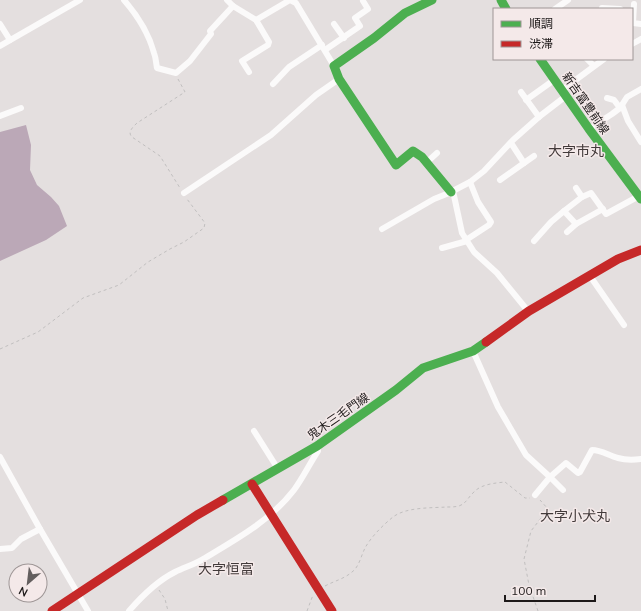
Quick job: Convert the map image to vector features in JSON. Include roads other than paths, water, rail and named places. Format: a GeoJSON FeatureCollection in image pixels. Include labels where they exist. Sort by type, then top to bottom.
{"type":"FeatureCollection","features":[{"type":"Feature","properties":{"kind":"main road"},"geometry":{"type":"LineString","coordinates":[[432,0],[405,13],[374,38],[334,66],[339,79],[396,165],[413,151],[422,157],[452,191]]}},
{"type":"Feature","properties":{"kind":"main road","name":"新吉富豊前線"},"geometry":{"type":"LineString","coordinates":[[541,60],[589,129],[640,197]]}},
{"type":"Feature","properties":{"kind":"main road","name":"鬼木三毛門線"},"geometry":{"type":"LineString","coordinates":[[52,611],[197,515],[317,446],[396,390],[423,368],[473,351],[528,311],[618,259],[641,250]]}},
{"type":"Feature","properties":{"kind":"main road"},"geometry":{"type":"LineString","coordinates":[[252,484],[332,611]]}},
{"type":"Feature","properties":{"kind":"street"},"geometry":{"type":"LineString","coordinates":[[0,46],[71,2],[80,0]]}},
{"type":"Feature","properties":{"kind":"street"},"geometry":{"type":"LineString","coordinates":[[124,0],[137,16],[145,32],[154,52],[157,68],[176,73],[190,61],[211,34],[210,31],[233,6]]}},
{"type":"Feature","properties":{"kind":"street"},"geometry":{"type":"LineString","coordinates":[[227,0],[233,6],[256,20],[269,42],[268,45],[242,61],[249,72]]}},
{"type":"Feature","properties":{"kind":"street"},"geometry":{"type":"LineString","coordinates":[[256,20],[290,0],[296,3],[334,66]]}},
{"type":"Feature","properties":{"kind":"street"},"geometry":{"type":"LineString","coordinates":[[556,8],[568,0]]}},
{"type":"Feature","properties":{"kind":"street"},"geometry":{"type":"LineString","coordinates":[[273,84],[289,67],[344,38],[360,26],[355,18],[368,9],[363,1]]}},
{"type":"Feature","properties":{"kind":"street"},"geometry":{"type":"LineString","coordinates":[[633,8],[633,22],[641,24]]}},
{"type":"Feature","properties":{"kind":"street"},"geometry":{"type":"LineString","coordinates":[[0,24],[10,40]]}},
{"type":"Feature","properties":{"kind":"street"},"geometry":{"type":"LineString","coordinates":[[334,24],[344,38]]}},
{"type":"Feature","properties":{"kind":"street"},"geometry":{"type":"LineString","coordinates":[[588,60],[594,66]]}},
{"type":"Feature","properties":{"kind":"street"},"geometry":{"type":"LineString","coordinates":[[382,229],[434,199],[470,182],[484,171],[564,93],[603,60]]}},
{"type":"Feature","properties":{"kind":"street"},"geometry":{"type":"LineString","coordinates":[[184,193],[272,135],[316,95],[339,79]]}},
{"type":"Feature","properties":{"kind":"street"},"geometry":{"type":"LineString","coordinates":[[526,100],[554,80]]}},
{"type":"Feature","properties":{"kind":"street"},"geometry":{"type":"LineString","coordinates":[[589,129],[621,107],[627,97],[641,90]]}},
{"type":"Feature","properties":{"kind":"street"},"geometry":{"type":"LineString","coordinates":[[521,92],[539,117]]}},
{"type":"Feature","properties":{"kind":"street"},"geometry":{"type":"LineString","coordinates":[[607,98],[614,100],[621,107],[641,142]]}},
{"type":"Feature","properties":{"kind":"street"},"geometry":{"type":"LineString","coordinates":[[0,116],[21,108]]}},
{"type":"Feature","properties":{"kind":"street"},"geometry":{"type":"LineString","coordinates":[[511,143],[524,163]]}},
{"type":"Feature","properties":{"kind":"street"},"geometry":{"type":"LineString","coordinates":[[426,162],[437,153]]}},
{"type":"Feature","properties":{"kind":"street"},"geometry":{"type":"LineString","coordinates":[[500,180],[534,156]]}},
{"type":"Feature","properties":{"kind":"street"},"geometry":{"type":"LineString","coordinates":[[442,248],[466,240],[489,225],[491,222],[478,202],[470,182]]}},
{"type":"Feature","properties":{"kind":"street"},"geometry":{"type":"LineString","coordinates":[[576,188],[582,197]]}},
{"type":"Feature","properties":{"kind":"street"},"geometry":{"type":"LineString","coordinates":[[452,191],[462,234],[474,252],[497,273],[528,311]]}},
{"type":"Feature","properties":{"kind":"street"},"geometry":{"type":"LineString","coordinates":[[534,241],[551,222],[564,211],[582,197],[591,193],[606,214],[640,197]]}},
{"type":"Feature","properties":{"kind":"street"},"geometry":{"type":"LineString","coordinates":[[567,232],[576,224],[603,210]]}},
{"type":"Feature","properties":{"kind":"street"},"geometry":{"type":"LineString","coordinates":[[564,211],[576,224]]}},
{"type":"Feature","properties":{"kind":"street"},"geometry":{"type":"LineString","coordinates":[[590,276],[624,325]]}},
{"type":"Feature","properties":{"kind":"street"},"geometry":{"type":"LineString","coordinates":[[473,351],[498,407],[526,455],[563,490]]}},
{"type":"Feature","properties":{"kind":"street"},"geometry":{"type":"LineString","coordinates":[[254,431],[278,469]]}},
{"type":"Feature","properties":{"kind":"street"},"geometry":{"type":"LineString","coordinates":[[129,611],[141,596],[156,584],[174,572],[205,558],[246,533],[278,508],[295,489],[318,451],[317,446]]}},
{"type":"Feature","properties":{"kind":"street"},"geometry":{"type":"LineString","coordinates":[[535,495],[550,477],[566,464],[578,473],[580,472],[592,450],[600,451],[618,459],[641,460]]}},
{"type":"Feature","properties":{"kind":"street"},"geometry":{"type":"LineString","coordinates":[[0,457],[88,611]]}},
{"type":"Feature","properties":{"kind":"street"},"geometry":{"type":"LineString","coordinates":[[0,549],[12,548],[21,539],[40,529]]}},
{"type":"Feature","properties":{"kind":"district","name":"大字市丸"},"geometry":{"type":"Point","coordinates":[576,151]}},
{"type":"Feature","properties":{"kind":"district","name":"大字小犬丸"},"geometry":{"type":"Point","coordinates":[575,516]}},
{"type":"Feature","properties":{"kind":"district","name":"大字恒富"},"geometry":{"type":"Point","coordinates":[226,569]}}]}
